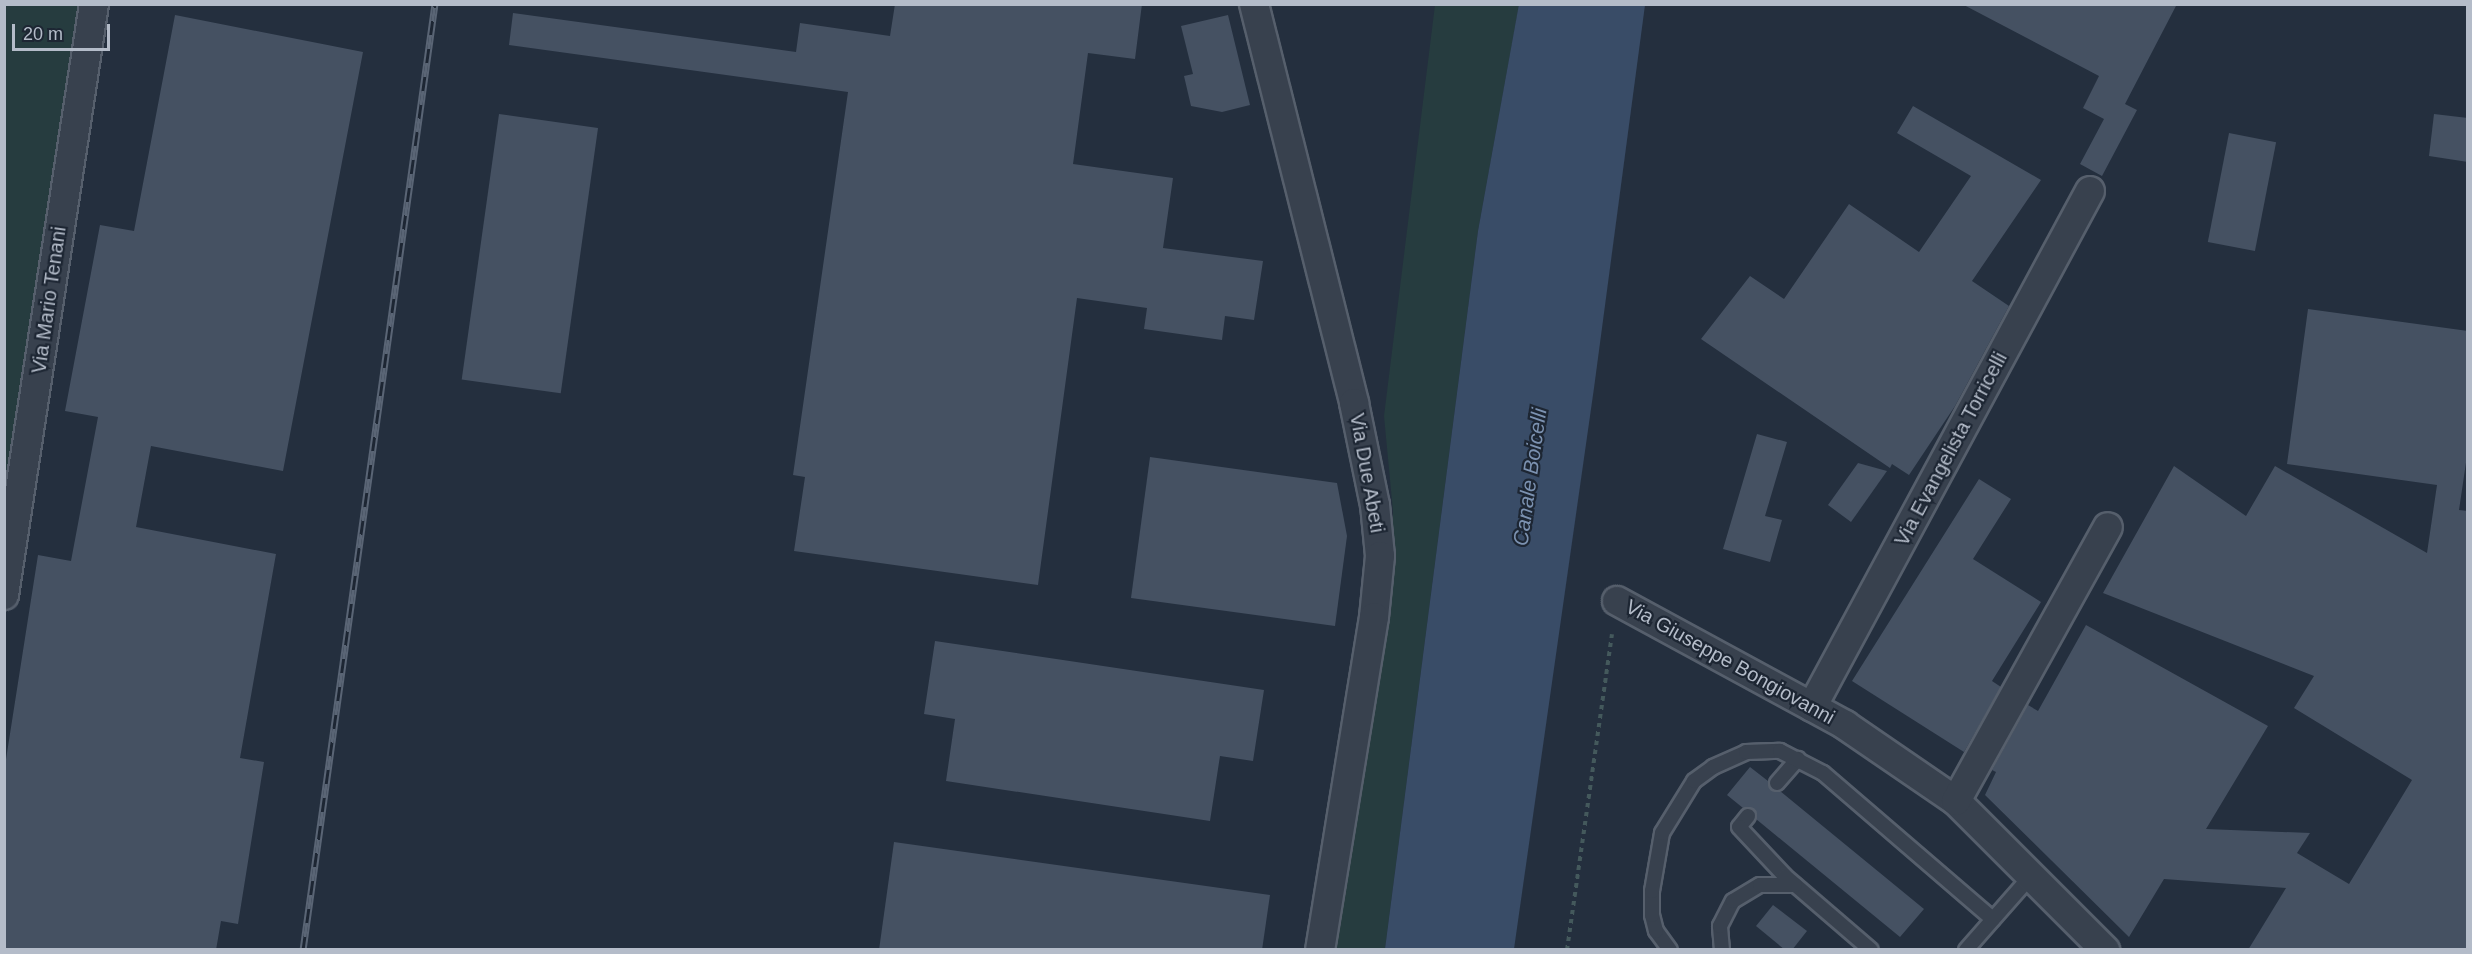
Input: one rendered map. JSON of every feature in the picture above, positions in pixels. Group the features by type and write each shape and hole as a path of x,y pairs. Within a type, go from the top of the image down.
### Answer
{"street":[{"name":"Via Mario Tenani","path":"4,595 94,4"},
{"name":"Via Due Abeti","path":"1254,4 1354,403 1375,505 1380,556 1374,617 1320,950"},
{"name":"Via Evangelista Torricelli","path":"1812,707 2090,191"},
{"path":"1956,801 2108,527"},
{"name":"Via Giuseppe Bongiovanni","path":"1617,600 1812,707 1956,801 2105,950"}],"lane":[{"path":"1670,950 1656,931 1652,891 1662,833 1682,798 1695,781 1730,758 1765,750 1780,751 1798,759 1852,795 1994,919"},
{"path":"1777,783 1798,759"},
{"path":"1748,816 1739,827 1795,885 1871,950"},
{"path":"1966,950 2031,876"},
{"path":"1722,950 1720,926 1733,901 1760,885 1795,885"}],"path":[{"name":"Via Giuseppe Bongiovanni","path":"1567,950 1617,600"}],"green space":[{"path":"5,5 83,5 5,490"},
{"path":"1435,5 1519,5 1478,231 1385,949 1335,950 1392,569 1393,511 1384,416"}],"water":[{"name":"Canale Boicelli","path":"1519,4 1645,5 1594,388 1514,949 1385,949 1478,231"}],"building":[{"path":"895,4 1142,4 1135,59 1088,53 1073,164 1173,178 1163,248 1263,261 1254,320 1225,316 1222,340 1144,329 1147,308 1077,298 1038,585 794,551 805,477 793,475 848,92 509,45 513,13 796,52 800,23 890,36"},
{"path":"1962,4 2177,4 2125,104 2137,110 2102,176 2080,164 2104,119 2083,108 2099,76"},
{"path":"175,15 363,52 283,471 151,446 136,527 276,554 240,758 264,762 238,924 221,921 216,950 4,950 4,772 38,555 71,561 98,417 65,411 100,225 134,231"},
{"path":"1228,15 1250,105 1222,112 1191,106 1184,76 1193,74 1181,26"},
{"path":"1913,106 2041,180 1972,281 2009,306 1955,406 1909,475 1892,464 1890,468 1701,339 1750,276 1784,299 1849,204 1919,252 1971,176 1897,133"},
{"path":"499,114 598,128 561,393 462,379"},
{"path":"2434,114 2468,118 2468,162 2429,156"},
{"path":"2229,133 2276,142 2255,251 2208,242"},
{"path":"2308,309 2468,331 2468,449 2459,510 2468,511 2468,950 2248,950 2286,888 2164,879 2129,937 1985,795 1996,772 1992,770 2028,705 2038,711 2086,625 2268,726 2206,829 2310,833 2297,853 2349,884 2412,780 2294,708 2314,676 2103,593 2174,466 2246,516 2275,466 2427,553 2437,485 2287,464"},
{"path":"1757,434 1787,442 1765,516 1782,520 1770,562 1723,549"},
{"path":"1150,457 1337,483 1347,536 1335,626 1131,598"},
{"path":"1858,463 1887,471 1851,522 1828,505"},
{"path":"1979,479 2011,499 1973,559 2041,602 1992,681 2001,687 1964,752 1852,681"},
{"path":"935,641 1264,690 1253,761 1220,756 1210,821 946,781 955,719 924,714"},
{"path":"1750,767 1768,781 1772,790 1780,791 1924,909 1900,937 1756,819 1754,809 1743,808 1727,795"},
{"path":"894,842 1270,895 1262,950 879,950"},
{"path":"1773,905 1807,931 1792,950 1785,950 1756,926"}],"railway":[{"path":"303,950 435,4"}]}
